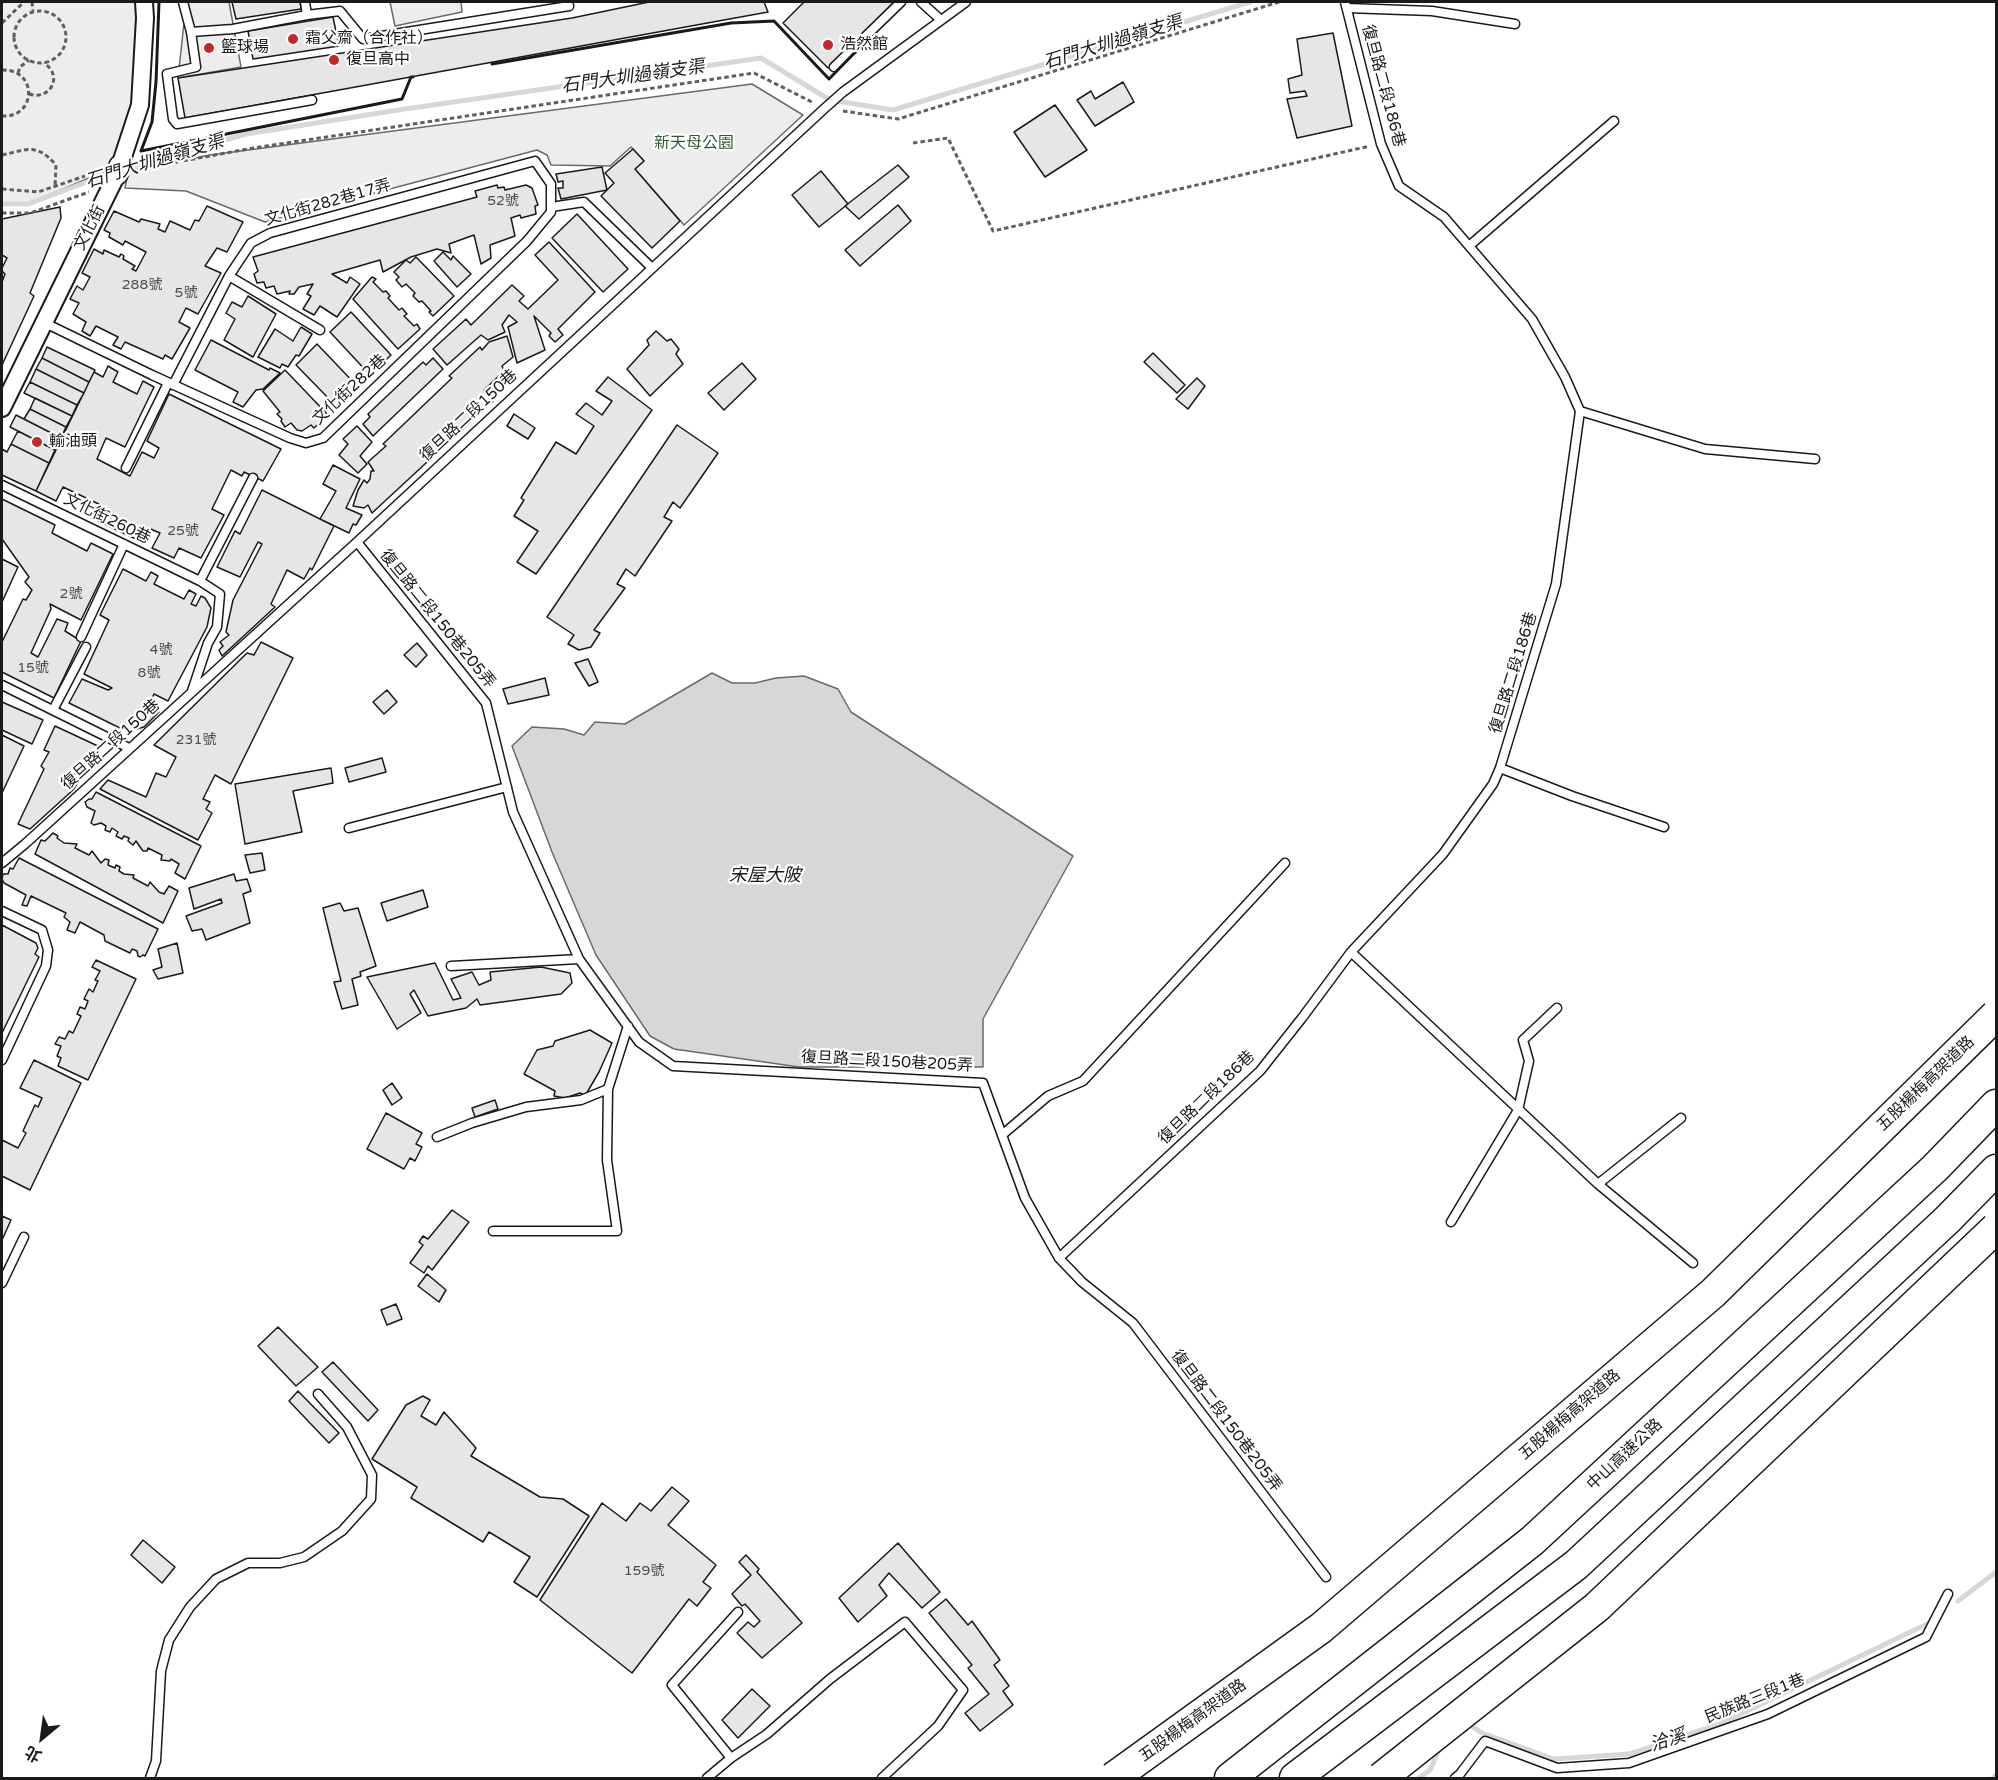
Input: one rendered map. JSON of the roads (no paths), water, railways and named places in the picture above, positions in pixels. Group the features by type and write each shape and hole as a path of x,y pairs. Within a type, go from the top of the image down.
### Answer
{"highway":[{"name":"五股楊梅高架道路","path":"1113,1779 1321,1628 1704,1301 1996,1016"},
{"name":"中山高速公路","path":"1230,1779 1532,1541 1935,1168 1996,1105"},
{"path":"1295,1779 1576,1565 1947,1220 1996,1170"},
{"path":"1381,1779 1597,1607 1996,1228"}],"street":[{"name":"文化街","path":"2,408 119,174 140,105 144,2"}],"lane":[{"path":"183,2 191,32 196,67 167,74 173,119 177,124 312,100"},
{"path":"305,2 307,15"},
{"path":"191,32 233,29 340,11 363,39 569,6 568,2"},
{"path":"834,67 901,2"},
{"path":"921,2 941,20"},
{"name":"復旦路二段150巷","path":"2,863 357,542 825,108 843,92 966,2"},
{"path":"1346,5 1432,11 1515,24"},
{"name":"復旦路二段186巷","path":"1059,1258 1260,1071 1351,952 1443,854 1493,784 1500,768 1556,584 1580,411 1565,377 1532,319 1444,217 1399,186 1381,144 1346,5"},
{"path":"1469,246 1614,121"},
{"name":"文化街282巷17弄","path":"126,468 229,276 251,243 270,233 536,161 550,184 550,207"},
{"path":"550,207 584,202 651,267"},
{"name":"文化街282巷","path":"43,322 171,384 290,438 306,443 323,438 527,241 551,212 550,207"},
{"path":"229,276 320,330"},
{"path":"1580,411 1705,449 1815,459"},
{"path":"200,581 254,478"},
{"name":"文化街260巷","path":"2,484 200,581 220,594 217,627 208,643 192,692"},
{"name":"復旦路二段150巷205弄","path":"357,542 486,703 513,812 579,959 639,1042 673,1066 983,1083 1024,1197 1059,1258 1082,1282 1133,1323 1326,1577"},
{"path":"81,637 124,544"},
{"path":"53,711 86,646"},
{"path":"2,685 129,748"},
{"path":"1500,768 1572,796 1664,827"},
{"path":"349,828 507,787"},
{"path":"1002,1135 1048,1096 1083,1081 1285,863"},
{"path":"2,911 42,930 48,950 46,966 2,1060"},
{"path":"1351,952 1598,1184 1694,1263"},
{"path":"451,966 579,959"},
{"path":"1451,1222 1518,1110 1529,1061 1522,1040 1557,1008"},
{"path":"493,1231 617,1231 606,1160 608,1089 628,1026"},
{"path":"437,1137 472,1123 526,1107 581,1100 608,1089"},
{"path":"1598,1184 1681,1118"},
{"path":"2,1283 24,1237"},
{"path":"150,1779 156,1761 161,1671 169,1640 190,1607 216,1579 248,1563 279,1563 304,1557 342,1531 371,1499 372,1475 347,1427 318,1394"},
{"name":"民族路三段1巷","path":"1455,1779 1485,1741 1557,1768 1629,1763 1768,1714 1926,1637 1948,1594"},
{"path":"731,1758 672,1685 738,1612"},
{"path":"706,1779 731,1758 767,1734 830,1679 904,1622 963,1690 938,1726 882,1779"}],"water":[{"name":"宋屋大陂","path":"712,673 732,683 755,683 776,678 804,676 838,689 851,712 1073,856 983,1019 983,1067 799,1067 674,1049 650,1036 596,955 552,852 512,746 532,727 564,729 584,735 595,722 625,724"}],"waterway":[{"name":"石門大圳過嶺支渠","path":"126,168 246,134 761,58 830,100 893,110 1250,2"},
{"name":"石門大圳過嶺支渠","path":"2,204 28,204 111,173"},
{"name":"洽溪","path":"1958,1601 1996,1572"},
{"name":"洽溪","path":"1465,1724 1467,1723 1482,1733 1554,1759 1629,1754 1722,1723 1929,1623"},
{"name":"洽溪","path":"1419,1778 1430,1770 1441,1745"},
{"name":"洽溪","path":"1993,1778 1996,1775"}],"place":[{"name":"霜父齋（合作社）","path":"293,39"},
{"name":"浩然館","path":"828,45"},
{"name":"籃球場","path":"209,48"},
{"name":"復旦高中","path":"334,60"},
{"name":"輸油頭","path":"37,442"}],"park label":[{"name":"新天母公園","path":"694,144"}]}
